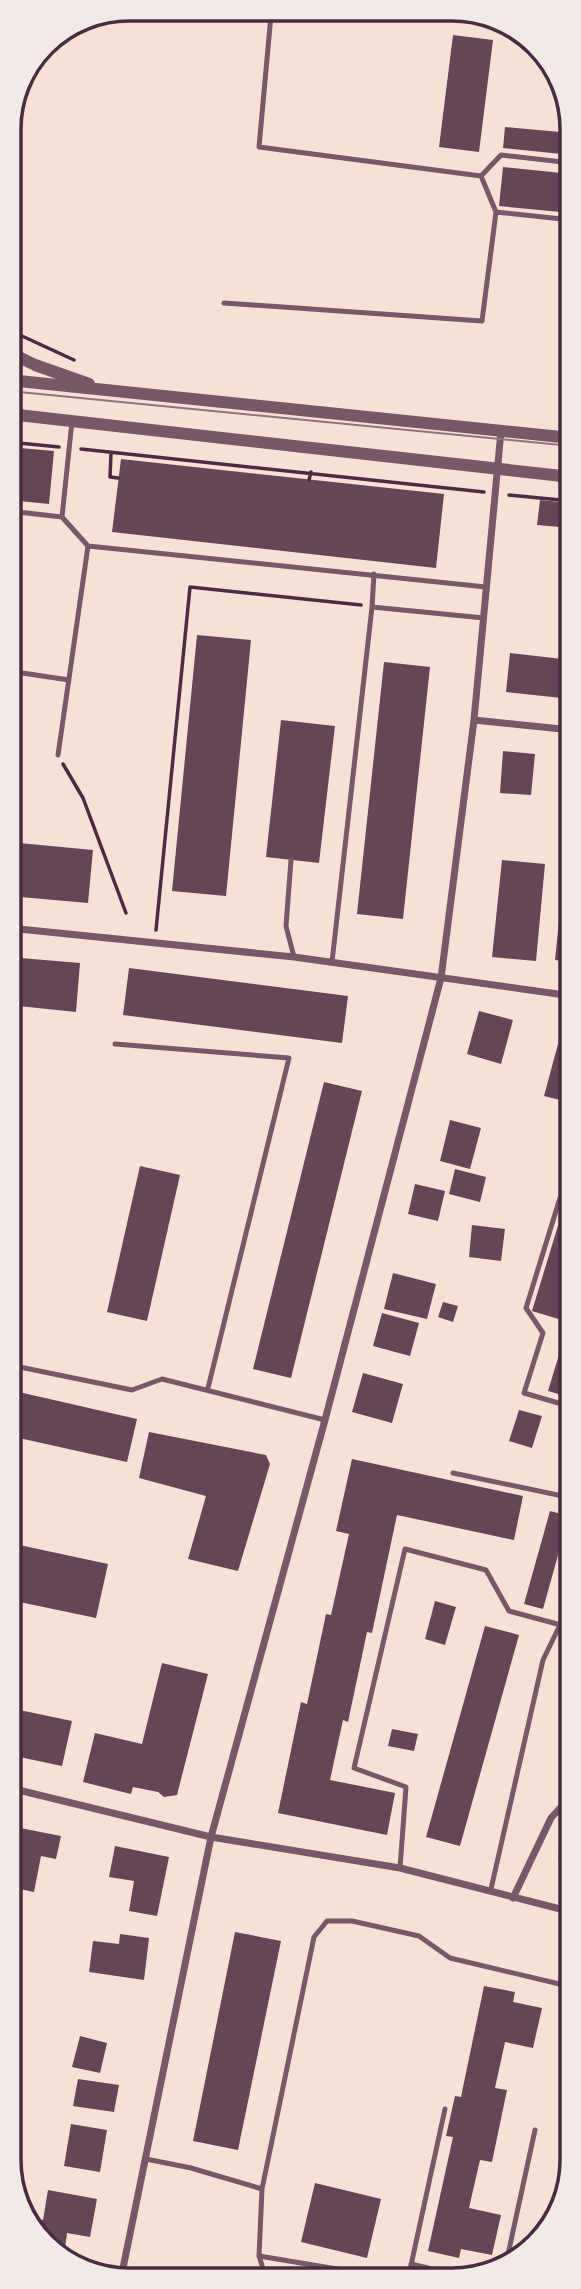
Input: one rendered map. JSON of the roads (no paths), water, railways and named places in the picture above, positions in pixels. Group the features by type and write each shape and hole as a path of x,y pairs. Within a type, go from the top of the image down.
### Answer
{"street":[{"path":"21,358 109,391"},
{"path":"21,381 560,437"},
{"path":"21,415 560,476"},
{"path":"123,2267 211,1838 325,1420 441,978 474,720 501,430"},
{"path":"474,720 560,729"},
{"path":"21,929 294,957 560,994"},
{"path":"21,1791 211,1838 400,1868 491,1889 513,1898 560,1909"},
{"path":"513,1898 551,1818 560,1808"}],"lane":[{"path":"270,21 259,147 481,176"},
{"path":"481,176 501,155 560,162"},
{"path":"224,303 482,321 496,212 481,176"},
{"path":"496,212 560,219"},
{"path":"62,517 72,421"},
{"path":"21,512 62,517 88,546 486,587"},
{"path":"58,755 88,546"},
{"path":"332,962 374,574"},
{"path":"372,607 484,618"},
{"path":"21,673 69,680"},
{"path":"291,860 286,926 294,957"},
{"path":"115,1044 289,1058 208,1388"},
{"path":"560,1201 526,1308 542,1333 524,1393 560,1404"},
{"path":"21,1367 132,1390 162,1379 208,1388 325,1420"},
{"path":"453,1473 560,1495"},
{"path":"400,1868 407,1787 354,1768 405,1549 486,1570 509,1611 560,1625"},
{"path":"491,1889 543,1660 560,1627"},
{"path":"263,2268 259,2256 262,2189 314,1937 327,1921 352,1921 419,1936 450,1958 560,1984"},
{"path":"410,2268 445,2109"},
{"path":"508,2252 535,2130"},
{"path":"146,2159 191,2168 262,2189"},
{"path":"259,2256 331,2268"},
{"path":"411,2264 428,2268"}],"tram line":[{"path":"21,392 560,445"}]}
